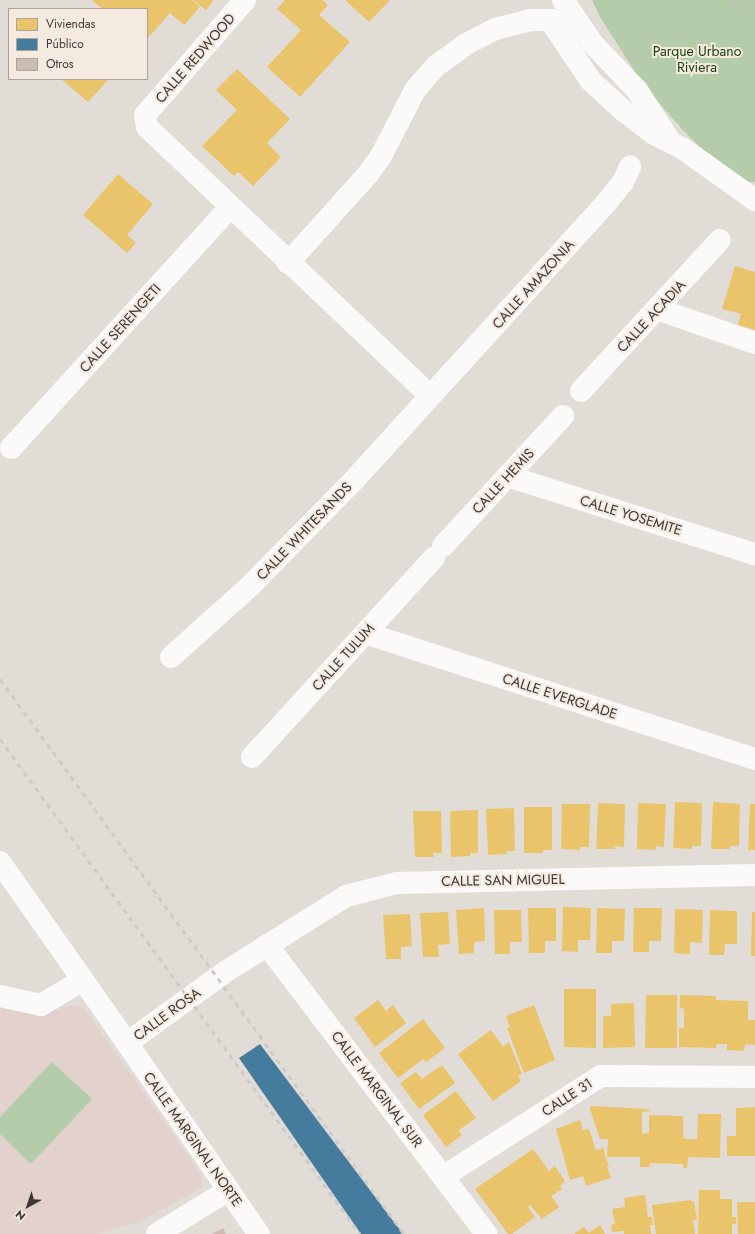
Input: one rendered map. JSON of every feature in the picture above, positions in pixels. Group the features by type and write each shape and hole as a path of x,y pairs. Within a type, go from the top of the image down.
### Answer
{"street":[{"name":"CALLE REDWOOD","path":"230,207 147,127 145,115 245,0"},
{"path":"563,0 593,44 637,90 671,143"},
{"path":"288,263 368,174 381,156 415,90 436,66 466,44 495,29 530,20 550,20 578,24"},
{"path":"550,20 591,81 648,130 682,148 755,200"},
{"name":"CALLE AMAZONIA","path":"430,396 606,203 623,182 630,167"},
{"path":"230,207 430,396"},
{"name":"CALLE SERENGETI","path":"11,448 230,207"},
{"name":"CALLE ACADIA","path":"581,391 720,240"},
{"path":"657,309 755,343"},
{"name":"CALLE WHITESANDS","path":"171,657 281,556 350,485 430,396"},
{"name":"CALLE HEMIS","path":"439,552 563,416"},
{"name":"CALLE YOSEMITE","path":"507,476 755,554"},
{"name":"CALLE TULUM","path":"252,757 439,552"},
{"name":"CALLE EVERGLADE","path":"365,633 755,759"},
{"name":"CALLE ROSA","path":"0,862 127,1043 176,1006 267,945"},
{"name":"CALLE SAN MIGUEL","path":"267,945 346,896 397,883 755,875"},
{"name":"CALLE MARGINAL SUR","path":"267,945 444,1176 486,1234"},
{"path":"0,996 40,1005 83,980"},
{"name":"CALLE MARGINAL NORTE","path":"127,1043 259,1234"},
{"name":"CALLE 31","path":"444,1176 601,1076 755,1077"},
{"path":"157,1234 229,1190"}],"path":[{"path":"731,0 742,10"}],"shaded area":[{"path":"72,1005 84,1008 194,1164 201,1176 203,1187 139,1222 96,1234 0,1234 0,1007 38,1014"}],"green space":[{"name":"Parque Urbano Riviera","path":"592,0 755,0 755,182 745,182 739,178 699,146 682,129 644,86 600,17"},
{"path":"52,1062 92,1099 31,1164 0,1134 0,1117"}],"building: Viviendas":[{"path":"92,0 192,0 200,7 184,25 170,13 148,38 148,8 101,8"},
{"path":"193,0 214,0 206,10"},
{"path":"285,0 322,0 328,5 319,15 350,42 300,97 267,67 301,30 277,9"},
{"path":"345,0 390,0 369,22"},
{"path":"237,69 290,119 267,143 281,157 253,186 238,172 234,176 202,146 237,110 216,90"},
{"path":"62,80 108,80 88,102"},
{"path":"118,174 153,204 127,235 136,243 127,253 83,215"},
{"path":"735,266 755,272 755,330 738,325 741,314 722,309"},
{"path":"675,802 702,803 701,846 692,846 692,849 673,848"},
{"path":"713,802 740,804 739,846 730,846 730,849 711,849"},
{"path":"598,803 625,804 624,847 615,846 615,849 596,849"},
{"path":"638,803 666,804 664,847 656,846 656,850 637,849"},
{"path":"562,804 590,804 589,847 580,847 580,850 561,849"},
{"path":"750,804 755,804 755,850 748,850"},
{"path":"524,807 552,807 552,850 543,850 543,853 524,853"},
{"path":"514,808 515,851 507,851 507,854 488,855 486,809"},
{"path":"478,810 478,853 470,853 470,856 451,857 450,811"},
{"path":"413,811 441,811 442,853 433,853 434,857 415,857"},
{"path":"563,907 591,908 590,940 578,940 578,952 562,951"},
{"path":"484,908 485,941 474,942 474,953 459,954 456,910"},
{"path":"528,908 556,908 556,941 545,941 545,953 529,953"},
{"path":"597,908 625,909 624,941 612,941 612,953 596,953"},
{"path":"634,908 662,908 661,941 649,941 649,952 633,952"},
{"path":"675,909 703,910 702,943 690,942 690,954 674,953"},
{"path":"494,910 521,910 522,942 510,942 510,954 495,954"},
{"path":"710,910 737,911 737,944 725,944 724,955 709,955"},
{"path":"448,912 450,944 438,945 439,957 423,957 420,913"},
{"path":"752,912 755,912 755,956 751,956"},
{"path":"410,914 412,946 401,947 401,959 386,959 383,915"},
{"path":"564,989 596,989 596,1048 564,1047"},
{"path":"646,995 677,995 677,1048 645,1048"},
{"path":"680,995 716,996 716,1000 748,1001 748,1020 755,1020 755,1045 745,1044 744,1051 727,1050 727,1044 717,1044 716,1048 679,1047 679,1028 684,1028 684,1009 680,1008"},
{"path":"378,1000 386,1011 393,1005 406,1023 375,1047 354,1018"},
{"path":"634,1003 635,1047 603,1048 603,1016 611,1016 611,1004"},
{"path":"534,1005 555,1060 524,1073 507,1028 510,1027 506,1016"},
{"path":"423,1019 445,1048 426,1062 423,1059 398,1078 379,1053"},
{"path":"491,1030 503,1047 509,1042 522,1074 518,1076 521,1081 493,1101 458,1054"},
{"path":"442,1065 455,1083 419,1109 400,1083 416,1072 422,1079"},
{"path":"456,1091 476,1118 459,1130 462,1135 446,1147 423,1115"},
{"path":"590,1106 649,1109 649,1111 642,1112 642,1134 649,1133 649,1115 683,1116 683,1138 687,1139 697,1139 698,1114 721,1114 720,1158 688,1157 687,1168 683,1168 683,1164 650,1163 649,1167 640,1167 640,1157 607,1157 608,1139 600,1139"},
{"path":"755,1107 755,1156 727,1156 727,1136 736,1136 736,1108"},
{"path":"580,1120 583,1130 589,1129 596,1150 603,1148 611,1178 586,1186 583,1176 570,1180 556,1129"},
{"path":"533,1149 549,1171 555,1166 565,1181 560,1186 562,1189 551,1196 559,1207 542,1219 530,1205 528,1207 535,1217 512,1234 508,1234 475,1189"},
{"path":"699,1190 720,1190 720,1199 732,1199 732,1217 736,1217 736,1224 732,1224 732,1234 698,1234"},
{"path":"645,1195 648,1217 652,1217 653,1225 650,1225 651,1234 624,1234 624,1231 612,1232 611,1225 615,1224 612,1209 625,1207 624,1198"},
{"path":"691,1200 694,1201 697,1220 693,1220 695,1234 656,1234 652,1205"},
{"path":"737,1202 755,1202 755,1234 738,1234"},
{"path":"600,1225 605,1234 574,1234 584,1227 589,1233"}],"building: Público":[{"path":"260,1044 403,1234 361,1234 239,1058"}],"building: Otros":[{"path":"223,1228 226,1234 212,1234"}],"railway":[{"path":"0,679 404,1234"},
{"path":"0,739 360,1234"}]}
